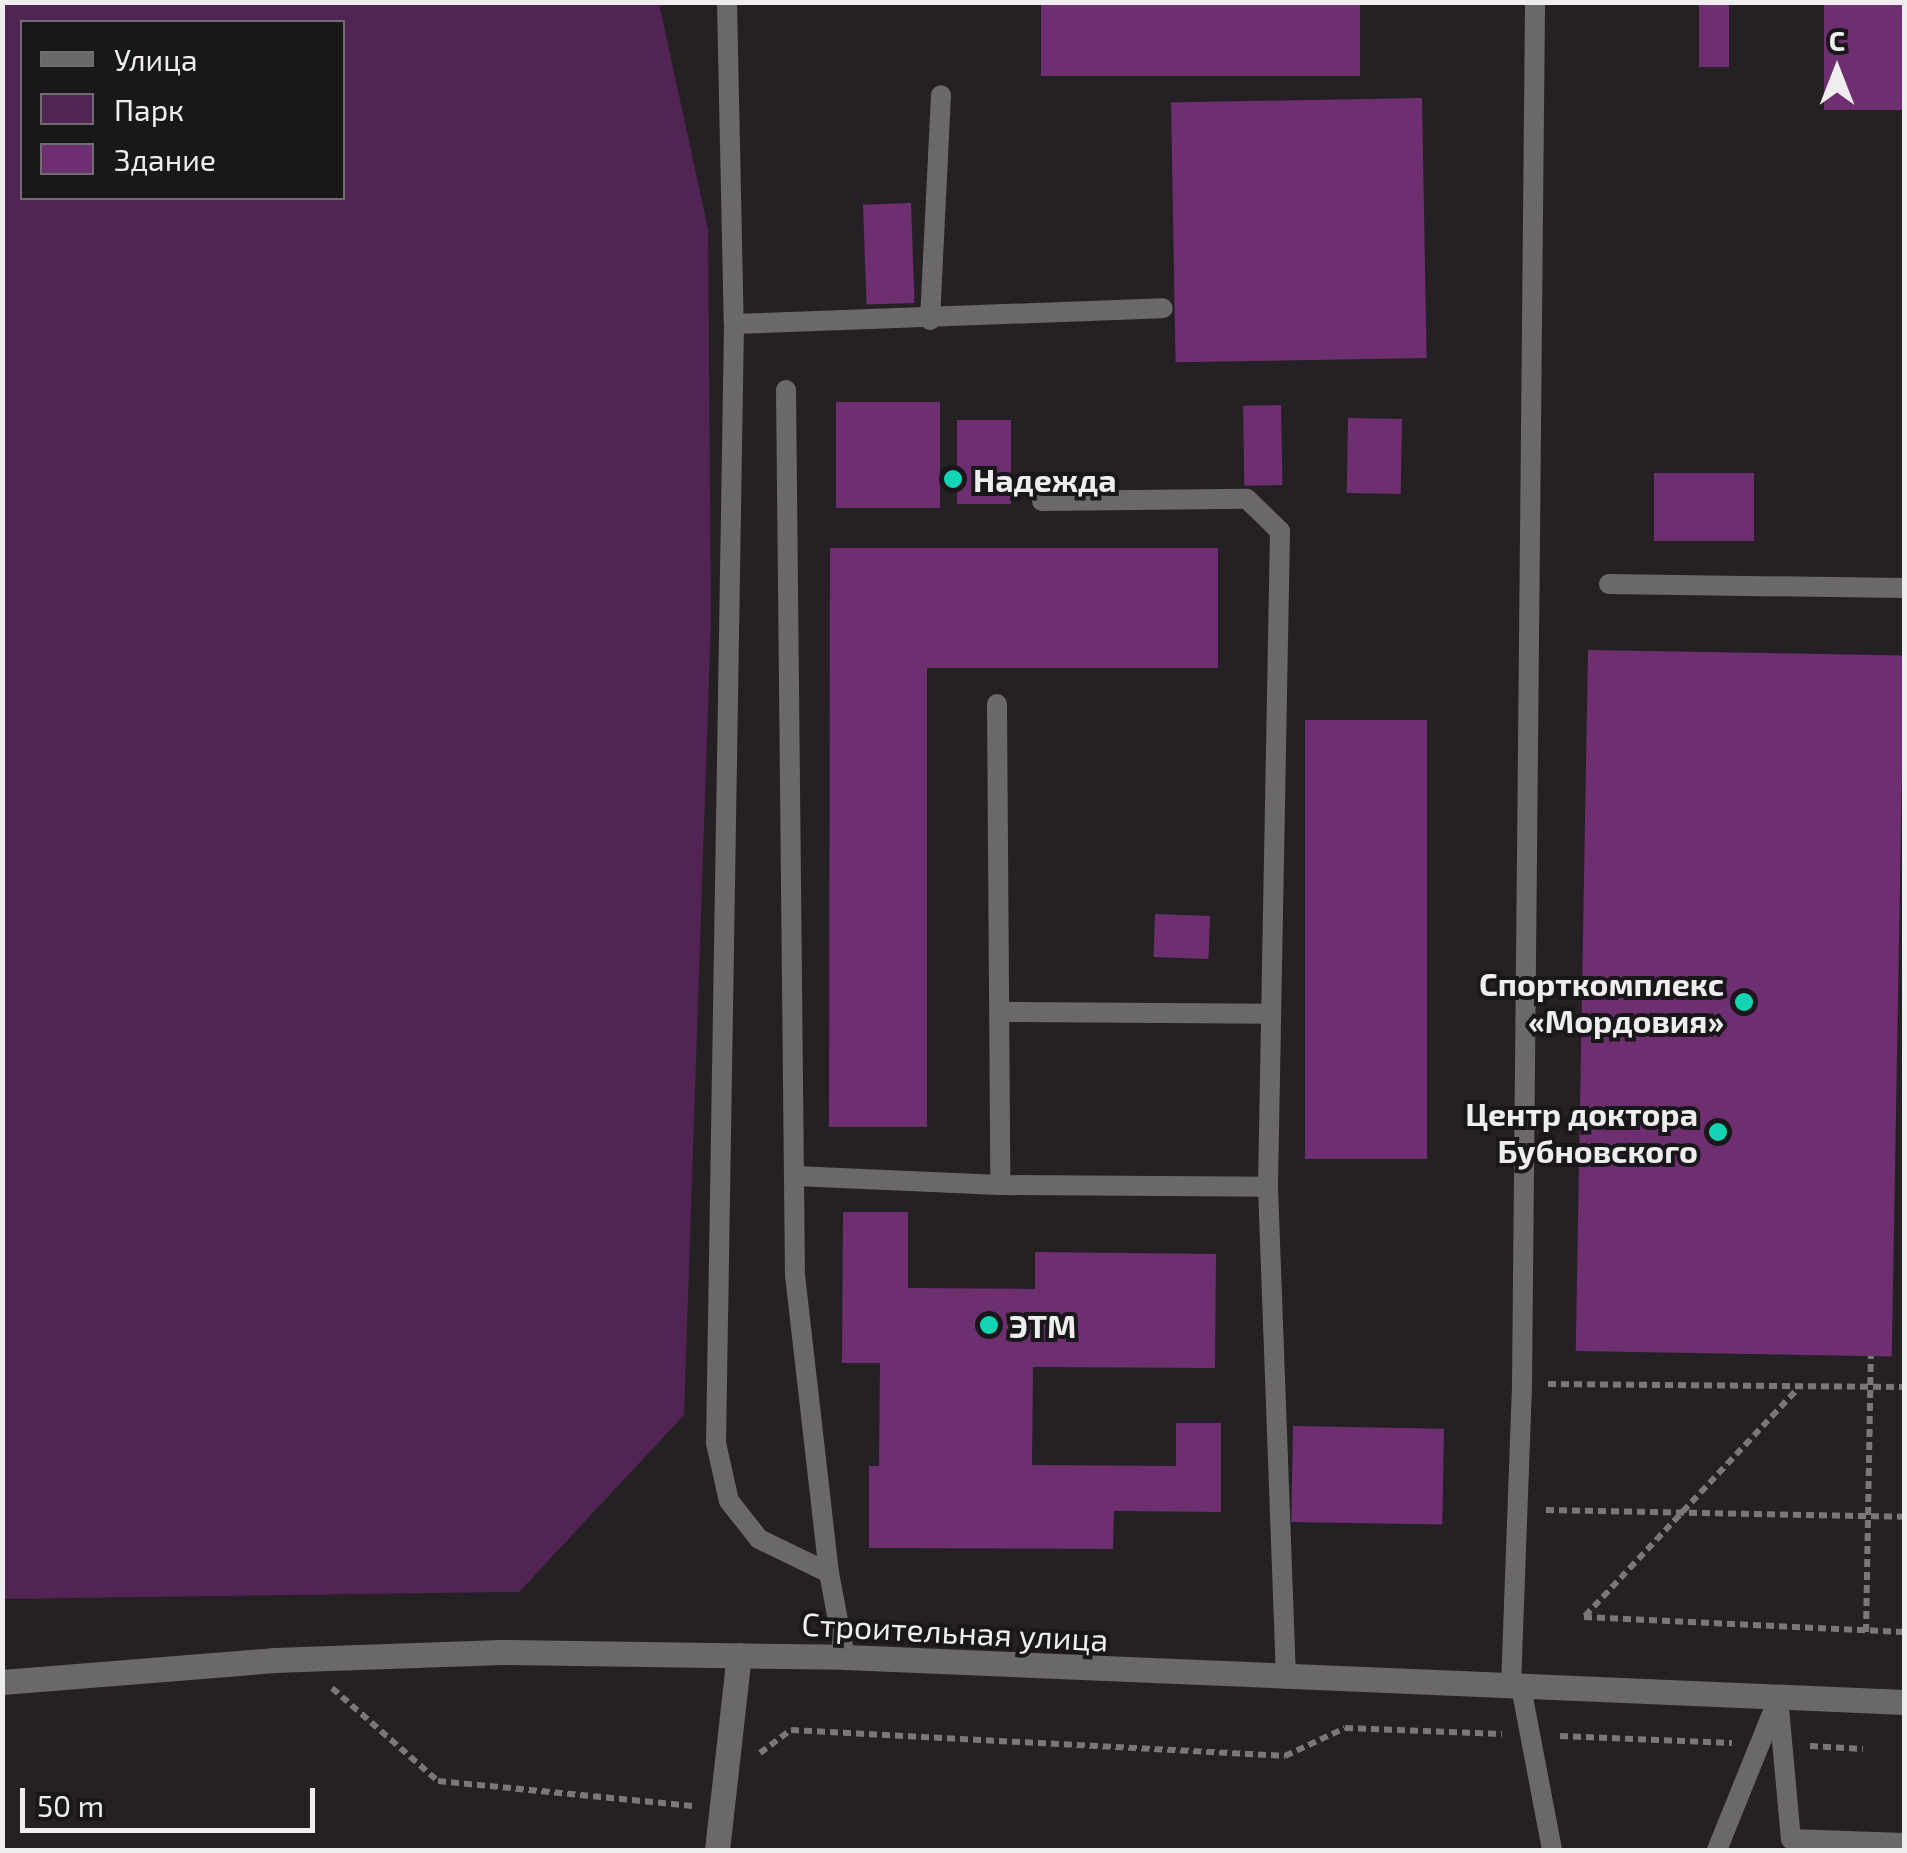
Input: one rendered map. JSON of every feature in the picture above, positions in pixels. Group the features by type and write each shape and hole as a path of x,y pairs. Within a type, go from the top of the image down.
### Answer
{"street":[{"name":"Строительная улица","path":"2,1682 274,1660 501,1652 845,1657 1286,1679 1904,1702"},
{"path":"717,1850 739,1655"}],"lane":[{"path":"728,2 734,324 716,1443 729,1501 759,1539 829,1574"},
{"path":"1534,2 1516,1687 1530,1735 1552,1850"},
{"path":"930,320 941,95"},
{"path":"734,324 930,320 1163,308"},
{"path":"786,390 795,1276 829,1574 845,1657"},
{"path":"1042,501 1247,499 1280,531 1268,1188 1286,1679"},
{"path":"1610,584 1904,588"},
{"path":"997,704 1002,1012 1000,1185"},
{"path":"1002,1012 1270,1014"},
{"path":"795,1176 1000,1185 1268,1188"},
{"path":"1717,1850 1778,1698"},
{"path":"1778,1698 1792,1844 1904,1843"}],"path":[{"path":"1866,1632 1871,1356"},
{"path":"1522,1384 1904,1387"},
{"path":"1799,1387 1584,1618 1904,1632"},
{"path":"1520,1509 1904,1517"},
{"path":"321,1679 438,1781 723,1808"},
{"path":"757,1770 760,1751 790,1730 1285,1756 1345,1728 1760,1744"},
{"path":"1782,1746 1863,1749"}],"green space":[{"path":"2,3 659,3 708,229 711,620 684,1415 519,1592 3,1599"}],"building":[{"path":"1041,2 1360,2 1360,76 1041,76"},
{"path":"1699,2 1729,2 1729,67 1699,67"},
{"path":"1824,2 1904,2 1904,110 1824,110"},
{"path":"1422,98 1427,358 1176,362 1171,102"},
{"path":"911,203 914,303 867,305 863,205"},
{"path":"836,402 940,402 940,508 836,508"},
{"path":"1281,405 1282,485 1244,486 1243,406"},
{"path":"1348,418 1402,419 1401,494 1347,493"},
{"path":"957,420 1011,420 1011,504 957,504"},
{"path":"1654,473 1754,473 1754,541 1654,541"},
{"path":"830,548 1218,548 1218,668 927,668 927,1127 829,1127"},
{"name":"Спорткомплекс «Мордовия»","path":"1588,650 1904,656 1892,1356 1576,1351"},
{"path":"1305,720 1427,720 1427,1159 1305,1159"},
{"path":"1155,914 1210,916 1208,959 1153,957"},
{"path":"843,1212 908,1212 908,1288 1035,1289 1035,1252 1216,1254 1215,1368 1033,1367 1032,1465 1176,1466 1176,1423 1221,1423 1221,1512 1114,1511 1113,1549 869,1548 869,1466 879,1466 880,1363 842,1363"},
{"path":"1293,1426 1444,1429 1442,1525 1291,1522"}],"place":[{"name":"Надежда","path":"953,479"},
{"name":"Спорткомплекс «Мордовия»","path":"1744,1002"},
{"name":"Центр доктора Бубновского","path":"1718,1132"},
{"name":"ЭТМ","path":"989,1325"}]}
